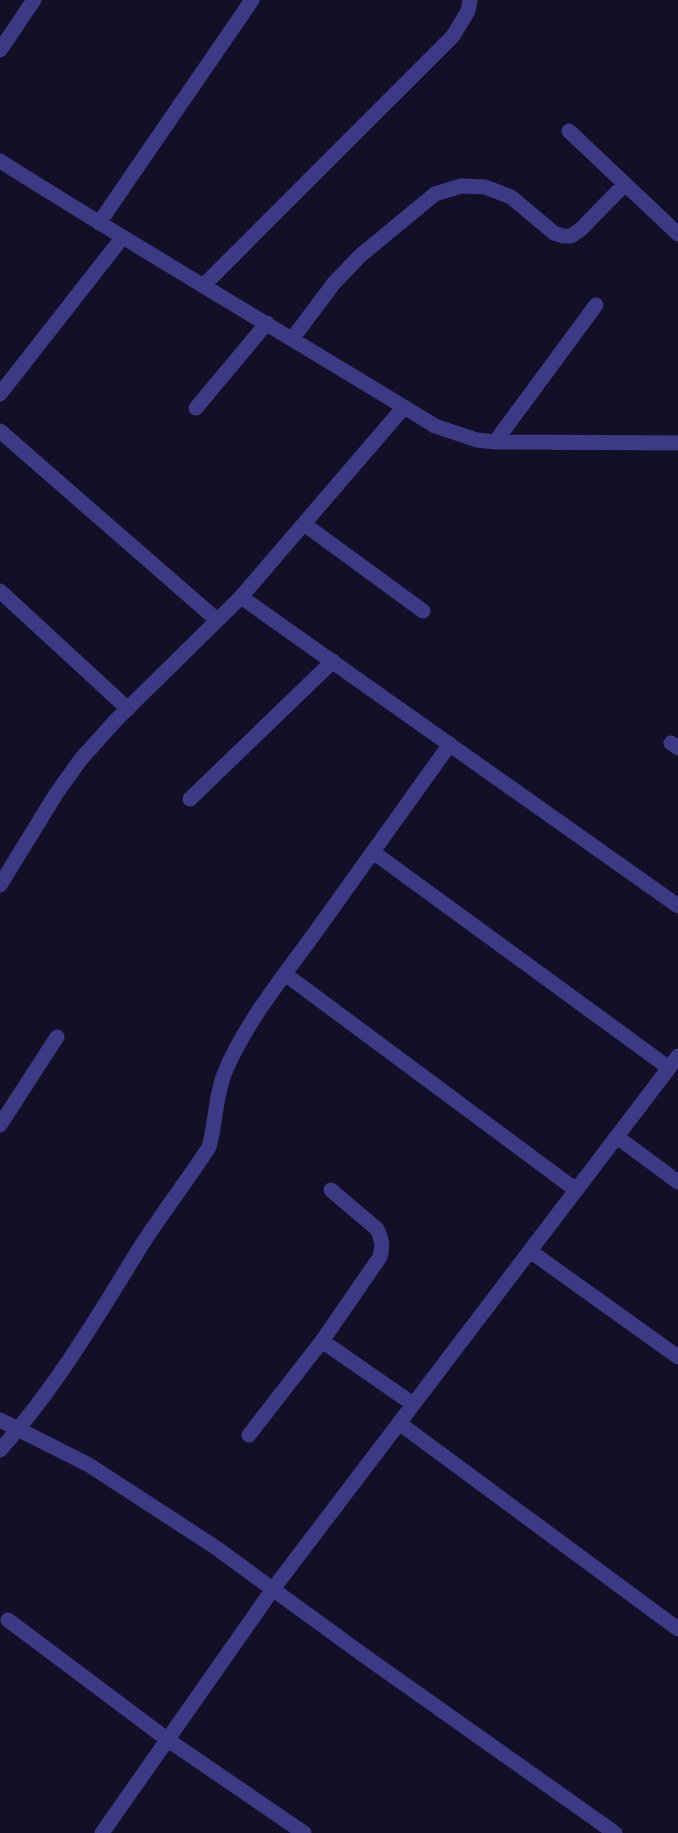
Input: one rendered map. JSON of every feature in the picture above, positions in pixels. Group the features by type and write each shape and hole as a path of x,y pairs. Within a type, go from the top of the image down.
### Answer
{"street":[{"path":"0,50 34,0"},
{"path":"99,223 252,0"},
{"path":"204,285 453,36 468,11 470,0"},
{"path":"569,131 678,234"},
{"path":"0,161 122,238 204,285 435,426 477,440 495,442 677,444"},
{"path":"292,339 334,283 361,255 435,194 461,186 485,187 511,197 554,233 572,236 625,184"},
{"path":"0,394 122,238"},
{"path":"495,442 596,305"},
{"path":"196,408 267,323"},
{"path":"0,885 56,794 81,759 241,597 404,407"},
{"path":"0,430 218,620"},
{"path":"304,524 423,611"},
{"path":"0,591 128,709"},
{"path":"241,597 678,906"},
{"path":"190,799 333,661"},
{"path":"0,1450 19,1429 66,1364 209,1147 218,1096 224,1074 235,1050 285,974 450,744"},
{"path":"102,1833 273,1589 673,1062 373,852"},
{"path":"285,974 576,1190"},
{"path":"0,1125 57,1037"},
{"path":"616,1137 678,1182"},
{"path":"249,1435 322,1341 380,1257 381,1236 377,1229 331,1190"},
{"path":"530,1251 678,1357"},
{"path":"322,1341 414,1404"},
{"path":"0,1420 89,1465 215,1547 615,1833"},
{"path":"399,1423 678,1629"},
{"path":"8,1620 168,1740 304,1833"}]}
